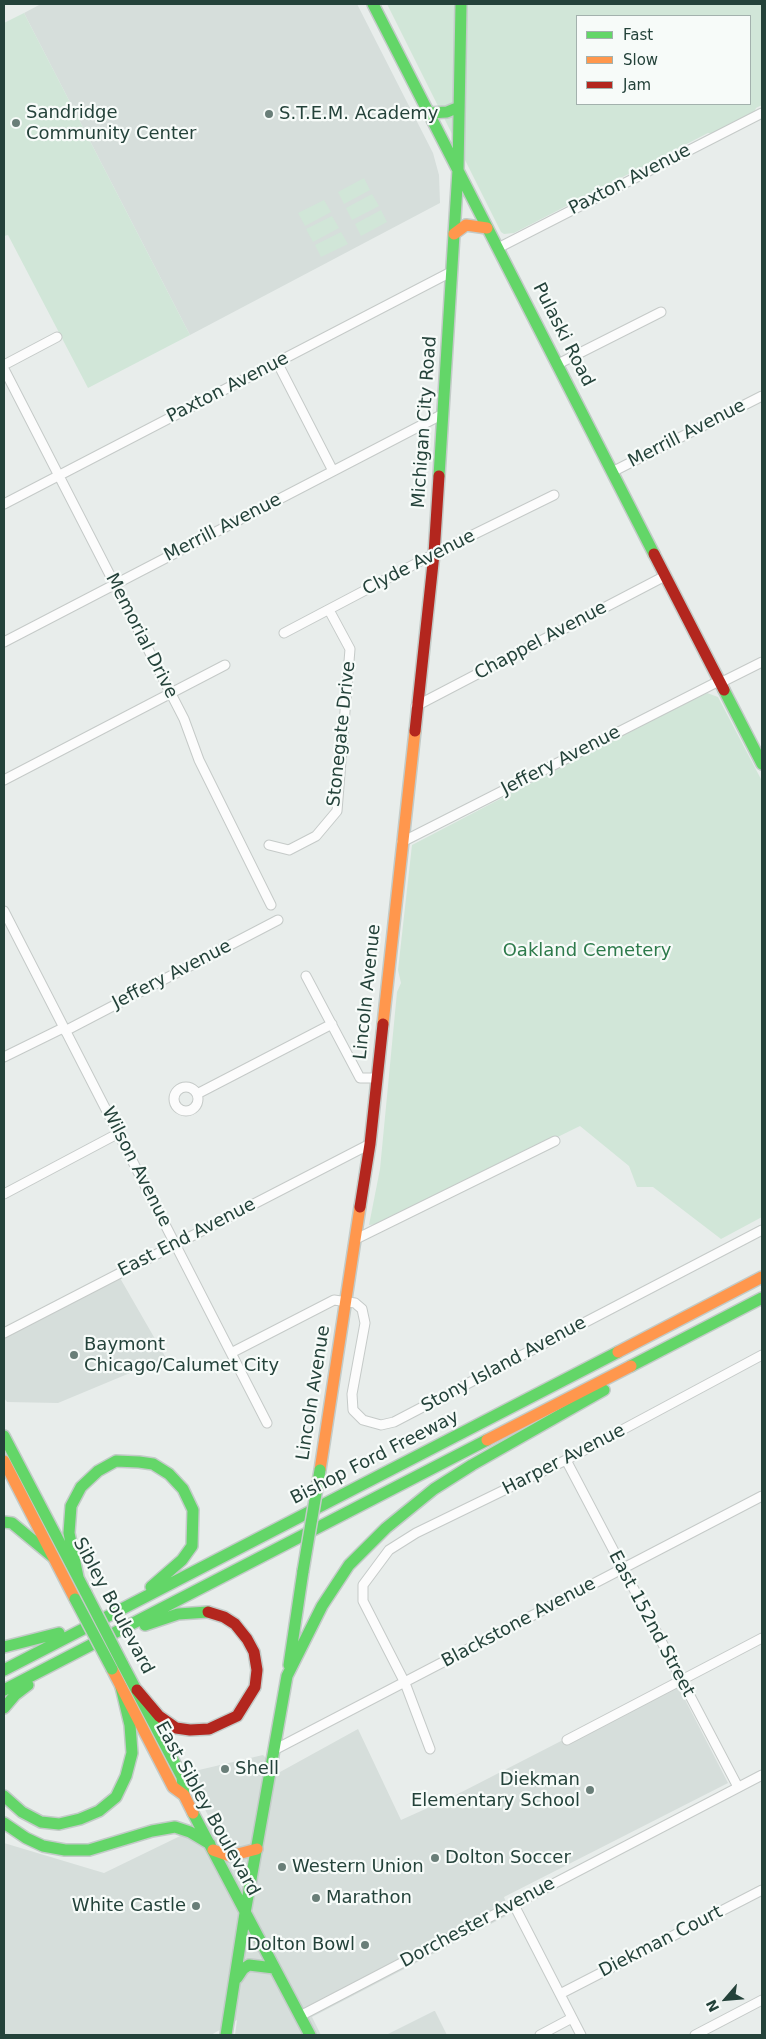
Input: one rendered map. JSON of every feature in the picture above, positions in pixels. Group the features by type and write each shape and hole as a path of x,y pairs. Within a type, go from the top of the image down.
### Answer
{"main road":[{"name":"Pulaski Road","path":"373,4 762,764"},
{"name":"Michigan City Road","path":"402,842 434,554 458,170 461,4"},
{"path":"429,113 439,114 459,107"},
{"path":"454,234 466,225 487,228"},
{"name":"Lincoln Avenue","path":"226,2035 245,1913 288,1676 356,1239 370,1144 402,842"},
{"name":"Bishop Ford Freeway","path":"4,1670 762,1277"},
{"name":"Bishop Ford Freeway","path":"4,1690 762,1298"},
{"path":"288,1676 327,1598 349,1565 386,1528 434,1489 472,1464 602,1392 691,1335"},
{"name":"Sibley Boulevard","path":"4,1436 78,1577 81,1596"},
{"name":"Sibley Boulevard","path":"4,1461 53,1557 81,1596 137,1690 182,1777 184,1794"},
{"path":"78,1577 69,1533 71,1506 80,1487 98,1471 116,1461 153,1464 169,1474 183,1489 193,1510 192,1546 182,1560 138,1600"},
{"path":"4,1522 12,1523 53,1557"},
{"name":"East Sibley Boulevard","path":"81,1596 112,1669 173,1787 184,1794 310,2035"},
{"path":"120,1631 151,1624 178,1614 210,1612 236,1624 254,1652 257,1670 255,1687 237,1716 222,1725 209,1729 190,1730 176,1728 159,1716 137,1690"},
{"path":"4,1647 83,1628"},
{"path":"4,1708 15,1695 52,1665"},
{"path":"4,1796 22,1812 41,1822 59,1824 80,1819 99,1811 116,1797 126,1776 132,1753 130,1725 121,1687"},
{"path":"4,1823 26,1838 43,1846 66,1850 89,1850 152,1831 175,1827 190,1832 211,1847 230,1856 257,1849"},
{"path":"235,1982 243,1969 249,1965 274,1968"}],"street":[{"name":"Paxton Avenue","path":"498,248 762,113"},
{"name":"Paxton Avenue","path":"4,504 451,272"},
{"path":"558,364 661,312"},
{"path":"4,364 57,337"},
{"path":"277,362 333,471"},
{"name":"Memorial Drive","path":"4,369 184,719 199,760 271,905"},
{"name":"Merrill Avenue","path":"612,472 762,396"},
{"name":"Merrill Avenue","path":"4,642 443,414"},
{"name":"Clyde Avenue","path":"284,633 434,554 554,495"},
{"name":"Chappel Avenue","path":"416,706 665,576"},
{"name":"Stonegate Drive","path":"270,845 289,850 316,836 337,811 350,649 329,610"},
{"path":"720,682 762,662"},
{"path":"4,780 226,665"},
{"name":"Jeffery Avenue","path":"402,842 720,682"},
{"name":"Wilson Avenue","path":"4,911 267,1423"},
{"name":"Jeffery Avenue","path":"4,1058 278,920"},
{"path":"306,976 360,1078 376,1078"},
{"path":"197,1094 332,1024"},
{"path":"4,1194 119,1133"},
{"path":"356,1239 555,1141"},
{"name":"East End Avenue","path":"4,1333 370,1144"},
{"name":"Stony Island Avenue","path":"346,1300 355,1303 362,1309 365,1323 352,1394 353,1410 363,1420 381,1425 394,1422 762,1230"},
{"path":"231,1353 334,1300 346,1300"},
{"name":"Harper Avenue","path":"430,1749 405,1683 363,1601 363,1585 389,1550 416,1533 566,1460 762,1355"},
{"name":"East 152nd Street","path":"566,1460 738,1788"},
{"name":"Blackstone Avenue","path":"276,1749 762,1496"},
{"path":"567,1740 762,1638"},
{"name":"Dorchester Avenue","path":"300,2016 762,1774"},
{"name":"Diekman Court","path":"560,1994 762,1890"},
{"path":"514,1905 581,2035"},
{"path":"695,2035 762,2000"},
{"path":"540,2035 572,2018"}],"shaded area":[{"path":"41,4 357,4 433,153 439,175 440,203 190,335 24,13"},
{"path":"120,1278 166,1358 58,1403 7,1402 4,1398 4,1338"},
{"path":"676,1682 728,1783 504,1897 510,1914 312,2017 321,2035 235,2035 237,2020 211,2035 4,2035 4,1843 104,1873 211,1821 186,1773 263,1755 280,1772 358,1729 401,1820 452,1797"},
{"path":"434,2011 447,2035 386,2035"}],"green space":[{"path":"387,4 762,4 762,105 756,108 754,113 712,134 708,133 514,233 504,234 501,232"},
{"path":"24,13 190,335 88,388 8,235 4,236 4,23"},
{"path":"364,178 370,190 344,204 338,192"},
{"path":"372,194 379,206 352,220 346,208"},
{"path":"324,200 331,212 305,226 298,213"},
{"path":"381,210 387,222 361,236 355,224"},
{"path":"332,216 339,228 313,242 306,229"},
{"path":"341,232 348,244 321,257 315,245"},
{"name":"Oakland Cemetery","path":"707,693 718,697 762,781 762,1217 721,1239 653,1187 637,1187 629,1166 580,1126 380,1224 369,1225 380,1169 397,992 401,983 398,970 412,845 676,707"}],"traffic: fast":[{"path":"373,4 654,554"},
{"path":"439,476 458,170 461,4"},
{"path":"429,113 447,112 459,107"},
{"path":"724,690 762,764"},
{"path":"631,1366 762,1298"},
{"path":"4,1670 618,1352"},
{"path":"287,1676 322,1606 349,1565 386,1528 434,1489 472,1465 604,1390"},
{"path":"4,1436 86,1593"},
{"path":"4,1690 487,1440"},
{"path":"78,1577 69,1533 71,1506 81,1487 98,1471 116,1461 139,1462 153,1464 169,1474 183,1489 193,1510 192,1546 182,1560 151,1587"},
{"path":"303,1571 320,1470"},
{"path":"4,1522 12,1523 53,1557"},
{"path":"289,1665 303,1571"},
{"path":"86,1593 122,1663"},
{"path":"75,1599 112,1669"},
{"path":"145,1625 178,1614 208,1612"},
{"path":"4,1647 59,1633"},
{"path":"122,1663 182,1777 184,1795"},
{"path":"245,1913 287,1676"},
{"path":"4,1708 15,1695 28,1685"},
{"path":"4,1796 22,1812 41,1822 59,1824 80,1819 99,1811 116,1797 126,1776 132,1753 130,1725 121,1687"},
{"path":"193,1813 310,2035"},
{"path":"4,1823 26,1838 43,1846 65,1850 89,1850 152,1831 175,1827 190,1832 210,1844"},
{"path":"226,2035 245,1913"},
{"path":"237,1978 243,1969 249,1965 274,1968"}],"traffic: slow":[{"path":"454,234 466,225 487,228"},
{"path":"383,1024 415,731"},
{"path":"320,1470 360,1207"},
{"path":"618,1352 762,1277"},
{"path":"487,1440 631,1366"},
{"path":"4,1461 75,1599"},
{"path":"112,1669 173,1787 184,1795 193,1813"},
{"path":"213,1850 230,1856 257,1849"}],"traffic: jam":[{"path":"415,731 434,554 439,476"},
{"path":"654,554 724,690"},
{"path":"360,1207 370,1144 383,1024"},
{"path":"137,1690 159,1716 176,1728 190,1730 209,1729 237,1716 255,1687 257,1670 254,1652 247,1639 235,1624 224,1617 208,1612"}],"place":[{"name":"S.T.E.M. Academy","path":"269,114"},
{"name":"Sandridge Community Center","path":"16,123"},
{"name":"Baymont Chicago/Calumet City","path":"74,1355"},
{"name":"Shell","path":"225,1769"},
{"name":"Diekman Elementary School","path":"590,1790"},
{"name":"Dolton Soccer","path":"435,1858"},
{"name":"Western Union","path":"282,1867"},
{"name":"Marathon","path":"316,1898"},
{"name":"White Castle","path":"196,1906"},
{"name":"Dolton Bowl","path":"365,1945"}]}
